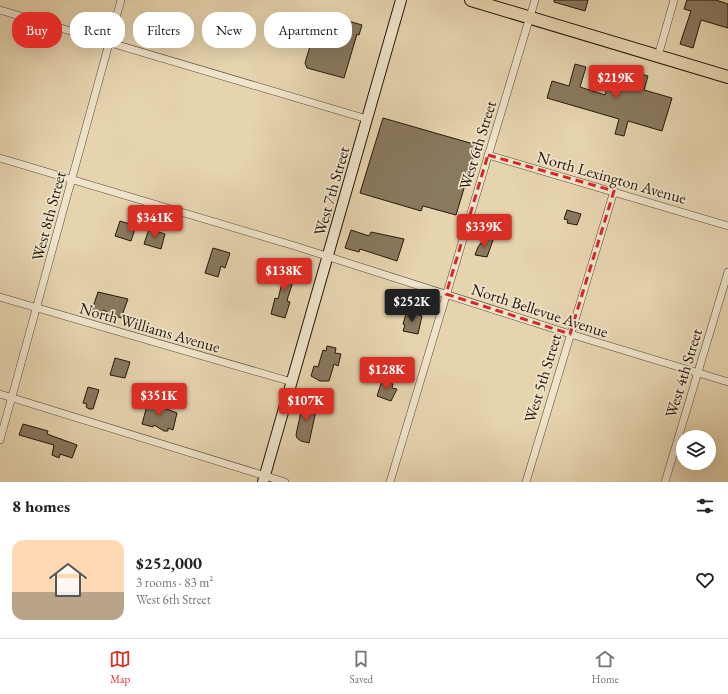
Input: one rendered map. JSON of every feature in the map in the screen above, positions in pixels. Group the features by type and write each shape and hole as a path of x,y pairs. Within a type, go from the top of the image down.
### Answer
{"highway":[{"path":"472,0 728,77"}],"main road":[{"name":"West 7th Street","path":"264,479 401,0"}],"street":[{"name":"West 8th Street","path":"118,12 121,0"},
{"name":"West 6th Street","path":"390,482 535,0"},
{"path":"658,56 674,0"},
{"path":"0,10 70,31"},
{"name":"West 8th Street","path":"0,440 108,48"},
{"path":"125,48 367,119"},
{"name":"North Lexington Avenue","path":"488,155 614,191 728,226"},
{"name":"North Bellevue Avenue","path":"0,158 328,257 570,334 728,382"},
{"name":"West 5th Street","path":"526,482 614,191"},
{"name":"West 4th Street","path":"665,482 728,272"},
{"name":"North Williams Avenue","path":"0,297 292,382"},
{"path":"0,394 264,479 285,482"}],"highlighted area":[{"path":"488,155 614,191 570,334 446,294"}],"building":[{"path":"554,0 588,0 585,11 554,2"},
{"path":"687,0 716,0 728,4 728,28 701,20 693,48 680,44 691,11 684,9"},
{"path":"352,22 362,25 359,35 357,34 344,78 307,68 305,63 310,48 352,48"},
{"path":"575,64 586,67 580,87 605,95 613,66 648,76 644,90 672,98 662,131 628,121 624,136 615,134 619,119 547,98 552,81 569,86"},
{"path":"383,118 477,145 456,215 423,206 421,211 360,193"},
{"path":"567,210 581,214 577,225 567,223 568,220 564,219"},
{"path":"120,221 136,226 131,241 115,236"},
{"path":"149,229 165,234 161,249 144,244"},
{"path":"351,230 369,236 371,232 404,239 397,261 360,249 359,252 345,248"},
{"path":"486,238 493,240 487,257 475,255 478,247 481,243 484,244"},
{"path":"213,248 230,253 225,268 221,266 218,277 205,273"},
{"path":"285,264 296,267 295,270 297,270 287,301 290,302 285,318 271,314 275,298 278,299 282,283 278,281 280,274 282,275"},
{"path":"98,292 128,299 121,318 103,310 102,312 92,310"},
{"path":"407,311 422,316 418,334 403,331 405,325 403,324"},
{"path":"327,346 336,348 335,353 341,354 338,366 334,364 329,381 320,381 311,376 314,366 318,367 323,350 326,351"},
{"path":"115,358 130,362 125,378 110,375"},
{"path":"382,381 393,384 392,388 397,389 391,401 377,396"},
{"path":"88,387 99,390 93,409 89,409 86,407 87,404 83,403"},
{"path":"148,402 177,413 173,430 168,428 168,431 164,431 154,425 153,427 142,424"},
{"path":"303,402 317,406 309,443 301,441 296,435"},
{"path":"23,424 48,431 47,434 77,445 72,458 60,454 59,458 52,455 54,445 19,435"}]}
